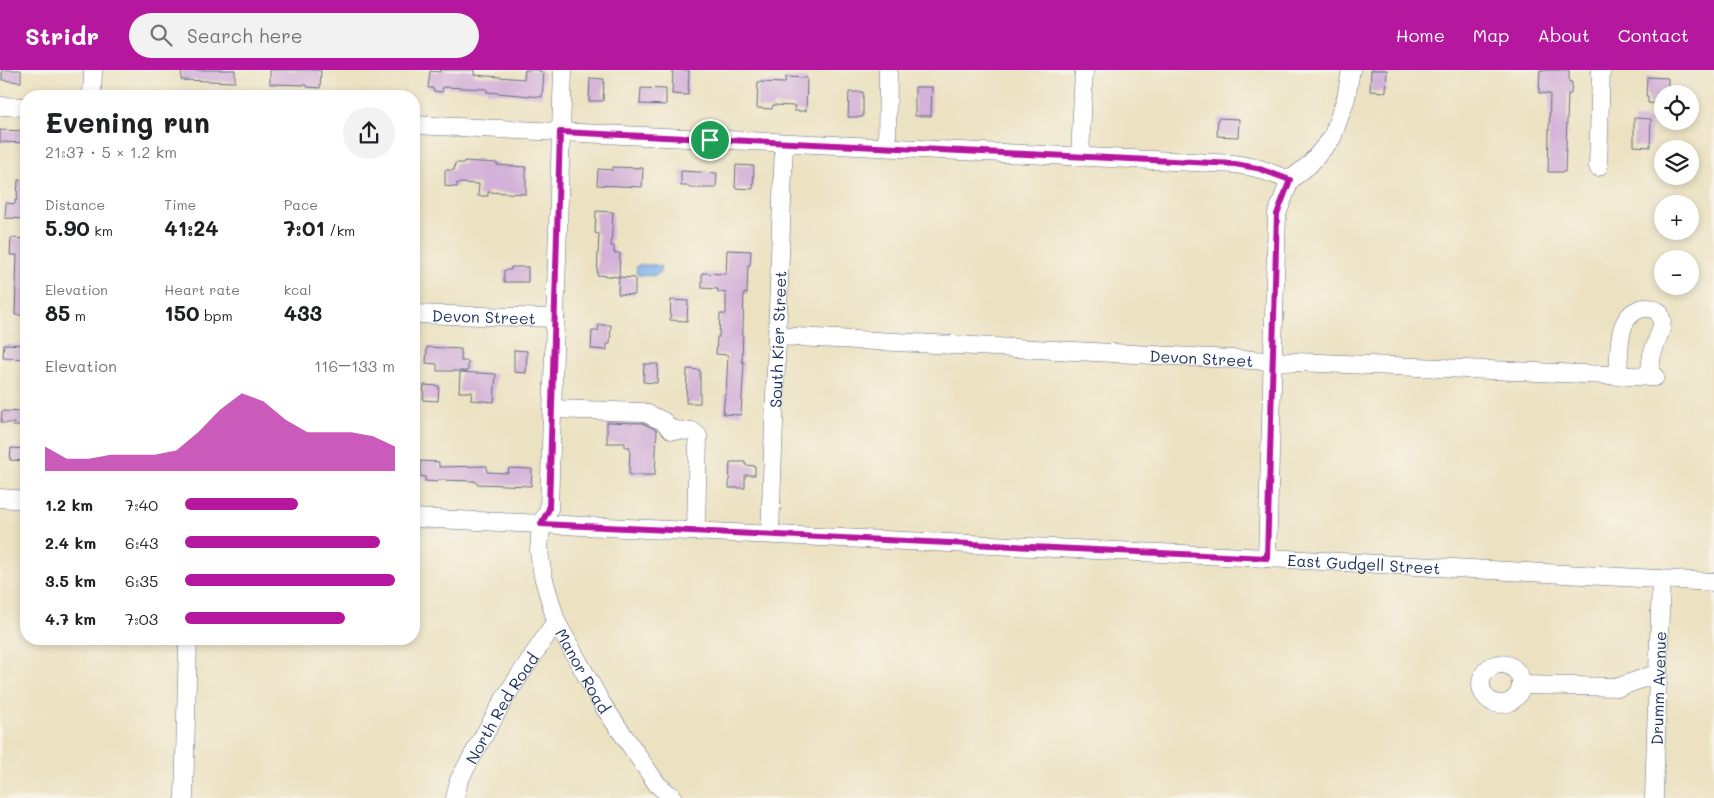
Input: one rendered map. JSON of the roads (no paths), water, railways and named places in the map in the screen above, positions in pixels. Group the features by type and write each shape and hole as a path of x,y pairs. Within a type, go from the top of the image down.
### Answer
{"street":[{"path":"92,90 93,70"},
{"name":"Manor Road","path":"563,70 549,509 541,524 540,551 543,576 556,621 602,704 657,784 673,798"},
{"path":"887,147 888,70"},
{"path":"1080,157 1084,70"},
{"path":"1267,558 1277,214 1290,180 1309,165 1332,138 1346,98 1351,70"},
{"path":"1598,167 1602,70"},
{"path":"0,106 20,107"},
{"path":"420,125 1235,164 1257,168 1290,180"},
{"name":"South Kier Street","path":"770,534 784,143"},
{"name":"Devon Street","path":"777,336 1272,361 1618,376 1652,377 1652,355 1662,321 1659,312 1651,308 1637,310 1630,315 1623,325 1618,376"},
{"name":"Devon Street","path":"420,314 555,318"},
{"path":"552,409 643,412 663,422 672,430 692,431 698,436 696,531"},
{"path":"0,498 20,500"},
{"name":"East Gudgell Street","path":"420,518 1267,558 1714,582"},
{"name":"Drumm Avenue","path":"1654,798 1661,579"},
{"name":"North Red Road","path":"456,798 459,780 507,694 556,621"},
{"path":"184,798 188,645"},
{"path":"1522,685 1619,687 1658,673"}],"water":[{"path":"656,265 661,267 660,273 656,276 638,275 636,273 637,266"}]}
